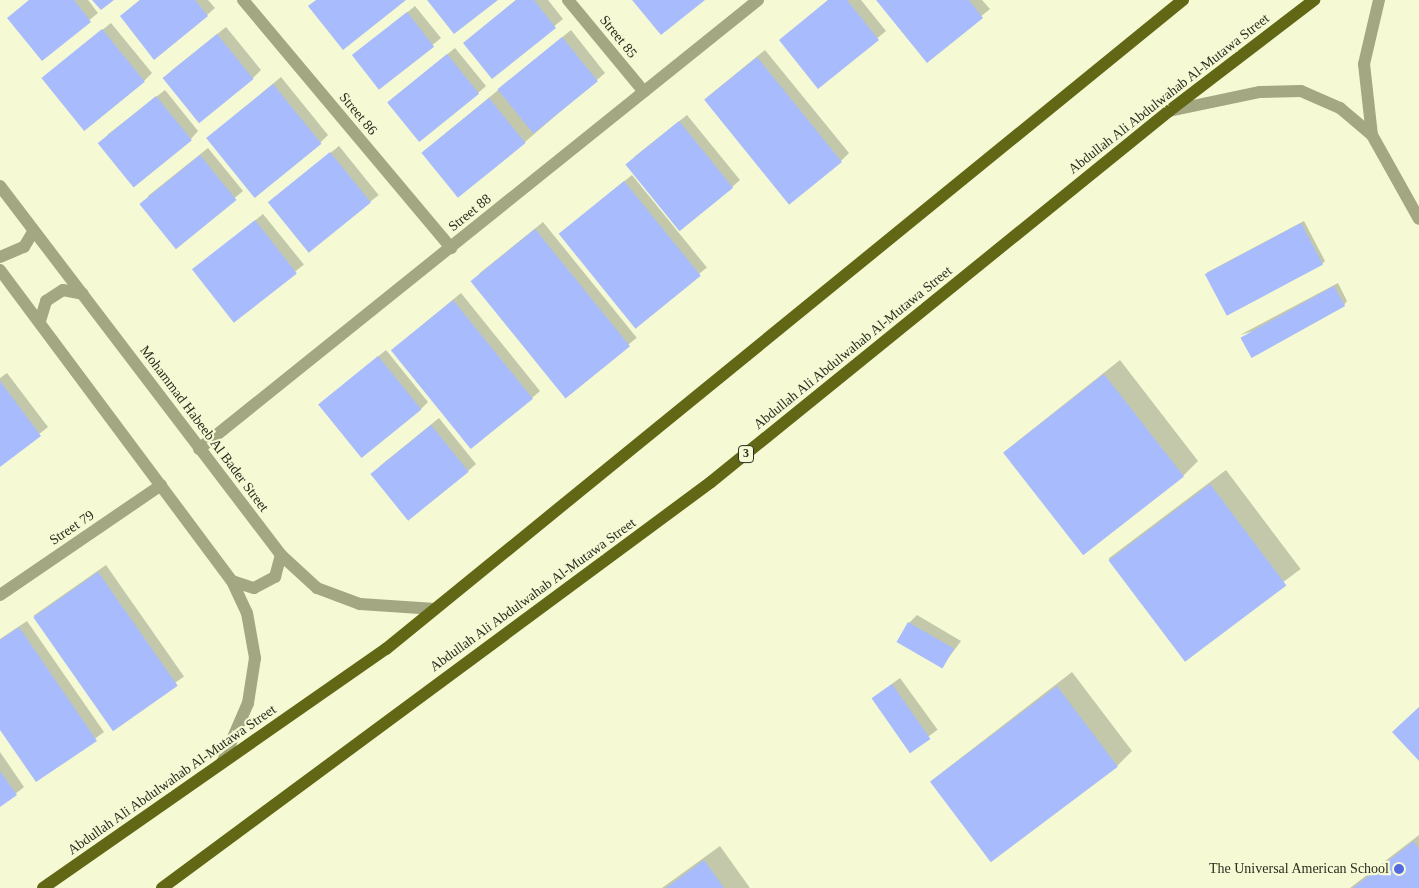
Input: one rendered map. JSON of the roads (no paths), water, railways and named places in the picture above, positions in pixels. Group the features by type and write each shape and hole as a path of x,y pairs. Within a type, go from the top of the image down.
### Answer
{"main road":[{"name":"Abdullah Ali Abdulwahab Al-Mutawa Street","path":"43,888 222,763 436,609 1183,0"},
{"name":"Abdullah Ali Abdulwahab Al-Mutawa Street","path":"162,888 711,482 1169,110 1314,0"}],"street":[{"name":"Street 86","path":"243,0 451,248"},
{"name":"Street 85","path":"568,0 644,92"},
{"name":"Street 88","path":"199,449 758,0"},
{"path":"1372,135 1364,64 1379,0"},
{"path":"1169,110 1260,92 1301,91 1340,108 1372,135 1419,220"},
{"name":"Mohammad Habeeb Al Bader Street","path":"0,186 33,232 83,294 281,555 317,588 360,604 436,609"},
{"path":"0,257 24,247 33,232"},
{"path":"0,270 40,320 232,581 246,613 255,658 248,703 222,763"},
{"path":"40,320 46,301 63,290 83,294"},
{"name":"Street 79","path":"0,595 161,485"},
{"path":"232,581 254,588 275,577 281,555"}],"place":[{"name":"The Universal American School","path":"1399,869"}]}
